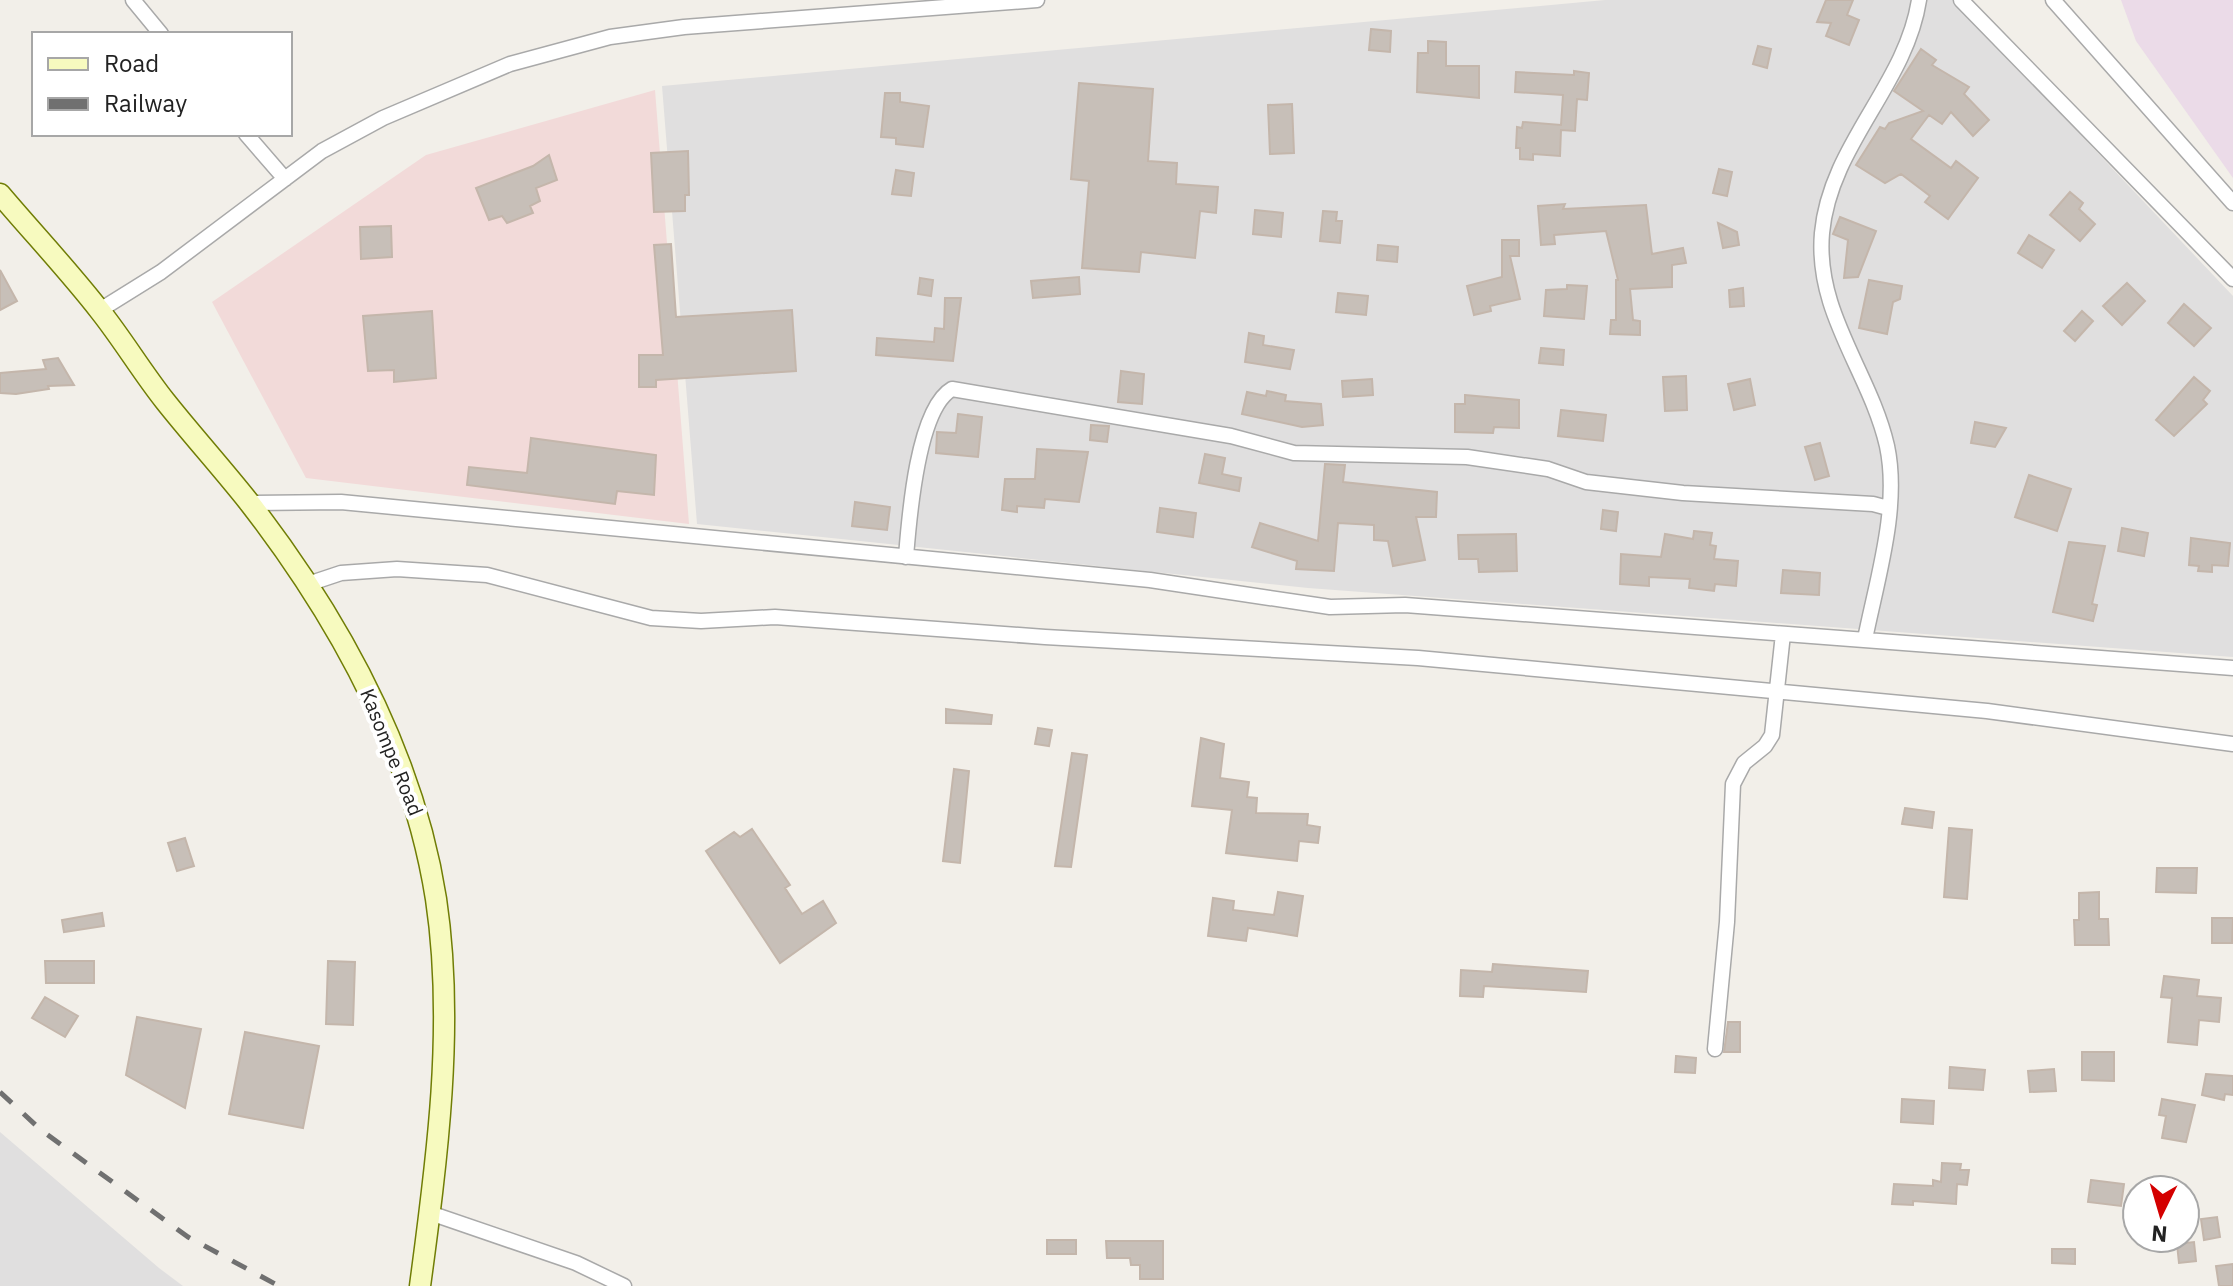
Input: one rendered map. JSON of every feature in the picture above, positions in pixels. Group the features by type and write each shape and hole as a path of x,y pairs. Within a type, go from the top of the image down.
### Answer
{"street":[{"path":"133,0 159,32"},
{"path":"100,310 161,272 322,151 383,118 510,64 610,37 684,27 930,5 1037,0"},
{"path":"1865,639 1891,487 1887,447 1871,397 1847,352 1829,306 1822,237 1834,179 1905,54 1919,0"},
{"path":"1961,0 2233,279"},
{"path":"2053,0 2233,203"},
{"path":"248,136 285,179"},
{"name":"Kasompe Road","path":"0,194 100,310 164,400 249,503 346,645 381,715 420,823 436,899 443,984 430,1213 420,1286"},
{"path":"906,557 917,456 940,397 952,389 1231,436 1294,453 1467,457 1548,469 1586,482 1683,493 1873,504 1888,508"},
{"path":"249,503 341,502 1165,582 1330,607 1405,605 2233,668"},
{"path":"305,585 341,573 397,569 472,574 651,618 701,621 790,618 1045,637 1418,658 1987,711 2233,744"},
{"path":"1715,1049 1727,922 1733,784 1744,763 1765,746 1772,735 1783,634"},
{"path":"430,1213 576,1263 624,1286"}],"shaded area":[{"path":"1605,0 1953,0 2233,296 2233,657 1308,588 697,524 662,86"},
{"path":"2121,0 2233,0 2233,178 2136,41"},
{"path":"655,90 689,524 306,478 212,302 426,155"},
{"path":"0,1132 159,1268 183,1286 0,1286"}],"building":[{"path":"1826,0 1853,0 1847,15 1859,20 1849,45 1826,36 1831,23 1817,22"},
{"path":"1371,29 1391,31 1390,52 1369,50"},
{"path":"1428,41 1446,42 1446,66 1479,66 1479,98 1417,92 1418,53 1428,53"},
{"path":"1758,46 1771,49 1767,68 1753,64"},
{"path":"1921,49 1936,60 1932,65 1969,87 1964,94 1989,120 1973,136 1951,112 1942,124 1929,115 1911,139 1951,168 1956,161 1978,178 1948,219 1925,202 1930,196 1901,174 1885,183 1856,165 1880,127 1885,129 1889,123 1923,111 1894,91"},
{"path":"1574,71 1589,73 1587,100 1577,99 1575,131 1561,130 1560,156 1533,154 1533,160 1520,159 1520,148 1516,148 1517,127 1522,128 1523,122 1561,125 1563,95 1515,92 1516,72 1574,75"},
{"path":"1079,83 1153,89 1148,161 1177,163 1176,184 1218,187 1216,213 1200,211 1195,258 1141,252 1139,272 1082,268 1089,181 1071,179"},
{"path":"885,93 900,93 900,102 929,106 923,147 896,144 896,138 881,137"},
{"path":"1292,104 1294,153 1270,154 1268,105"},
{"path":"688,151 689,195 685,195 685,211 654,212 651,153"},
{"path":"549,155 557,180 536,188 540,201 530,206 533,213 507,223 502,216 489,220 476,188 533,166"},
{"path":"1719,169 1732,172 1727,196 1713,193"},
{"path":"896,170 914,173 911,196 892,194"},
{"path":"2070,192 2083,203 2079,209 2095,224 2080,241 2050,215"},
{"path":"1565,204 1563,209 1646,205 1652,254 1683,248 1686,263 1672,265 1672,287 1630,289 1633,320 1640,321 1640,335 1610,334 1611,320 1616,320 1618,280 1606,231 1554,235 1555,244 1541,245 1538,206"},
{"path":"1255,210 1283,213 1281,237 1253,234"},
{"path":"1323,211 1337,212 1336,221 1342,221 1340,243 1320,241"},
{"path":"1840,217 1876,231 1858,277 1844,278 1848,240 1833,234"},
{"path":"1718,223 1737,232 1739,245 1723,248"},
{"path":"391,226 392,257 361,259 360,227"},
{"path":"2029,235 2054,250 2042,268 2018,253"},
{"path":"1502,240 1519,240 1519,256 1510,256 1520,299 1490,306 1491,311 1474,315 1467,286 1502,277"},
{"path":"671,244 676,317 792,310 796,371 656,380 656,387 639,387 639,355 663,355 654,245"},
{"path":"1378,245 1398,247 1397,262 1377,260"},
{"path":"0,270 17,301 0,310"},
{"path":"1079,277 1080,294 1033,298 1031,281"},
{"path":"920,278 933,280 931,296 918,294"},
{"path":"1869,280 1902,286 1900,299 1893,302 1887,334 1859,328"},
{"path":"2127,283 2145,301 2122,325 2103,306"},
{"path":"1567,285 1587,286 1584,319 1544,316 1546,290 1567,289"},
{"path":"1743,288 1744,306 1730,307 1729,290"},
{"path":"1338,293 1368,296 1366,315 1336,312"},
{"path":"945,298 961,298 953,361 876,355 877,338 934,342 935,328 944,329"},
{"path":"2184,304 2211,328 2194,346 2168,323"},
{"path":"432,311 436,378 394,382 394,370 368,371 363,316"},
{"path":"2082,311 2093,321 2075,341 2064,331"},
{"path":"1249,333 1264,336 1263,345 1294,350 1290,369 1245,362"},
{"path":"1541,348 1564,350 1563,365 1539,363"},
{"path":"58,358 74,385 48,386 49,389 16,394 0,393 0,373 46,369 43,360"},
{"path":"1121,371 1144,374 1142,404 1118,402"},
{"path":"1686,376 1687,410 1665,411 1663,377"},
{"path":"2194,377 2210,391 2203,400 2207,404 2174,436 2156,420"},
{"path":"1372,379 1373,395 1343,397 1342,381"},
{"path":"1750,379 1755,405 1734,410 1728,384"},
{"path":"1267,391 1286,395 1285,401 1321,404 1323,425 1302,427 1242,414 1247,392 1266,396"},
{"path":"1465,395 1519,400 1519,428 1494,427 1493,433 1455,432 1455,404 1465,404"},
{"path":"1561,410 1606,415 1603,441 1558,436"},
{"path":"958,414 982,417 978,457 936,453 937,432 956,433"},
{"path":"1975,422 2006,428 1995,447 1971,443"},
{"path":"1091,425 1109,426 1107,442 1090,440"},
{"path":"531,438 656,455 654,495 617,491 615,504 467,485 469,467 527,473"},
{"path":"1820,443 1829,476 1815,480 1805,447"},
{"path":"1037,449 1088,452 1079,502 1045,499 1044,508 1017,506 1017,512 1002,510 1005,479 1035,479"},
{"path":"1205,454 1225,458 1222,474 1241,478 1239,491 1199,483"},
{"path":"1325,464 1345,465 1343,482 1437,492 1436,517 1416,517 1425,560 1393,566 1388,541 1374,540 1374,525 1338,523 1334,571 1296,569 1297,561 1252,547 1260,523 1318,541"},
{"path":"2029,475 2071,489 2057,531 2015,517"},
{"path":"855,502 890,507 887,530 852,526"},
{"path":"1160,508 1196,513 1193,537 1157,532"},
{"path":"1603,510 1618,512 1616,531 1601,529"},
{"path":"2122,528 2148,533 2144,556 2118,551"},
{"path":"1694,531 1712,533 1710,545 1716,546 1714,559 1738,561 1736,586 1715,584 1714,591 1689,588 1690,579 1649,577 1649,586 1620,584 1621,554 1661,557 1665,534 1693,539"},
{"path":"1516,534 1517,571 1479,572 1478,559 1459,559 1458,535"},
{"path":"2191,538 2230,543 2228,566 2212,565 2212,572 2198,571 2199,566 2189,565"},
{"path":"2069,542 2105,546 2092,604 2097,605 2093,621 2053,612"},
{"path":"1783,570 1820,573 1819,595 1781,593"},
{"path":"946,709 992,715 991,724 946,723"},
{"path":"1038,728 1052,730 1049,746 1035,744"},
{"path":"1201,738 1224,744 1220,778 1249,782 1247,797 1257,798 1256,813 1308,814 1307,825 1320,827 1318,843 1299,841 1297,861 1226,853 1232,810 1192,806"},
{"path":"1072,753 1087,755 1071,867 1055,866"},
{"path":"954,769 969,771 960,863 943,861"},
{"path":"1905,808 1934,812 1932,828 1902,824"},
{"path":"1949,828 1972,830 1967,899 1944,897"},
{"path":"752,829 790,885 785,888 802,914 823,901 836,923 780,963 706,851 734,832 740,837"},
{"path":"185,838 194,866 177,871 168,843"},
{"path":"2157,868 2197,868 2196,893 2156,892"},
{"path":"1278,892 1303,896 1297,936 1248,928 1246,941 1208,936 1213,898 1234,901 1233,910 1274,915"},
{"path":"2099,892 2099,919 2108,919 2109,945 2075,945 2074,920 2079,920 2079,893"},
{"path":"102,913 104,926 64,932 62,920"},
{"path":"2212,918 2233,918 2232,943 2212,943"},
{"path":"45,961 94,961 94,983 46,983"},
{"path":"328,961 355,962 353,1025 326,1024"},
{"path":"1493,964 1588,971 1586,992 1484,986 1483,997 1460,996 1461,970 1492,972"},
{"path":"2164,976 2199,980 2197,996 2221,998 2219,1022 2199,1020 2197,1045 2168,1042 2172,998 2161,997"},
{"path":"45,997 78,1016 65,1037 32,1018"},
{"path":"137,1017 201,1029 185,1108 126,1075"},
{"path":"1728,1022 1740,1022 1740,1052 1724,1052"},
{"path":"245,1032 319,1046 303,1128 229,1114"},
{"path":"2082,1052 2114,1052 2114,1081 2082,1080"},
{"path":"1676,1056 1696,1058 1695,1073 1675,1072"},
{"path":"1950,1067 1985,1070 1983,1090 1949,1088"},
{"path":"2054,1069 2056,1091 2030,1092 2028,1071"},
{"path":"2206,1074 2233,1076 2233,1095 2225,1094 2224,1100 2202,1095"},
{"path":"1902,1099 1934,1101 1933,1124 1901,1122"},
{"path":"2162,1099 2195,1105 2186,1142 2162,1138 2166,1116 2159,1115"},
{"path":"1942,1163 1961,1164 1960,1170 1969,1170 1967,1185 1957,1184 1956,1204 1913,1201 1913,1205 1892,1204 1894,1184 1933,1186 1933,1180 1941,1182"},
{"path":"2091,1180 2121,1184 2121,1206 2088,1202"},
{"path":"2217,1217 2220,1237 2204,1240 2201,1219"},
{"path":"1047,1240 1076,1240 1076,1254 1047,1254"},
{"path":"1106,1241 1163,1241 1163,1279 1140,1279 1140,1265 1131,1265 1130,1258 1107,1258"},
{"path":"2052,1249 2075,1249 2075,1264 2052,1263"},
{"path":"2178,1254 2195,1254 2196,1261 2179,1263"},
{"path":"2233,1264 2233,1286 2219,1286 2216,1266"}],"railway":[{"path":"0,1092 41,1130 188,1237 279,1286"}]}
